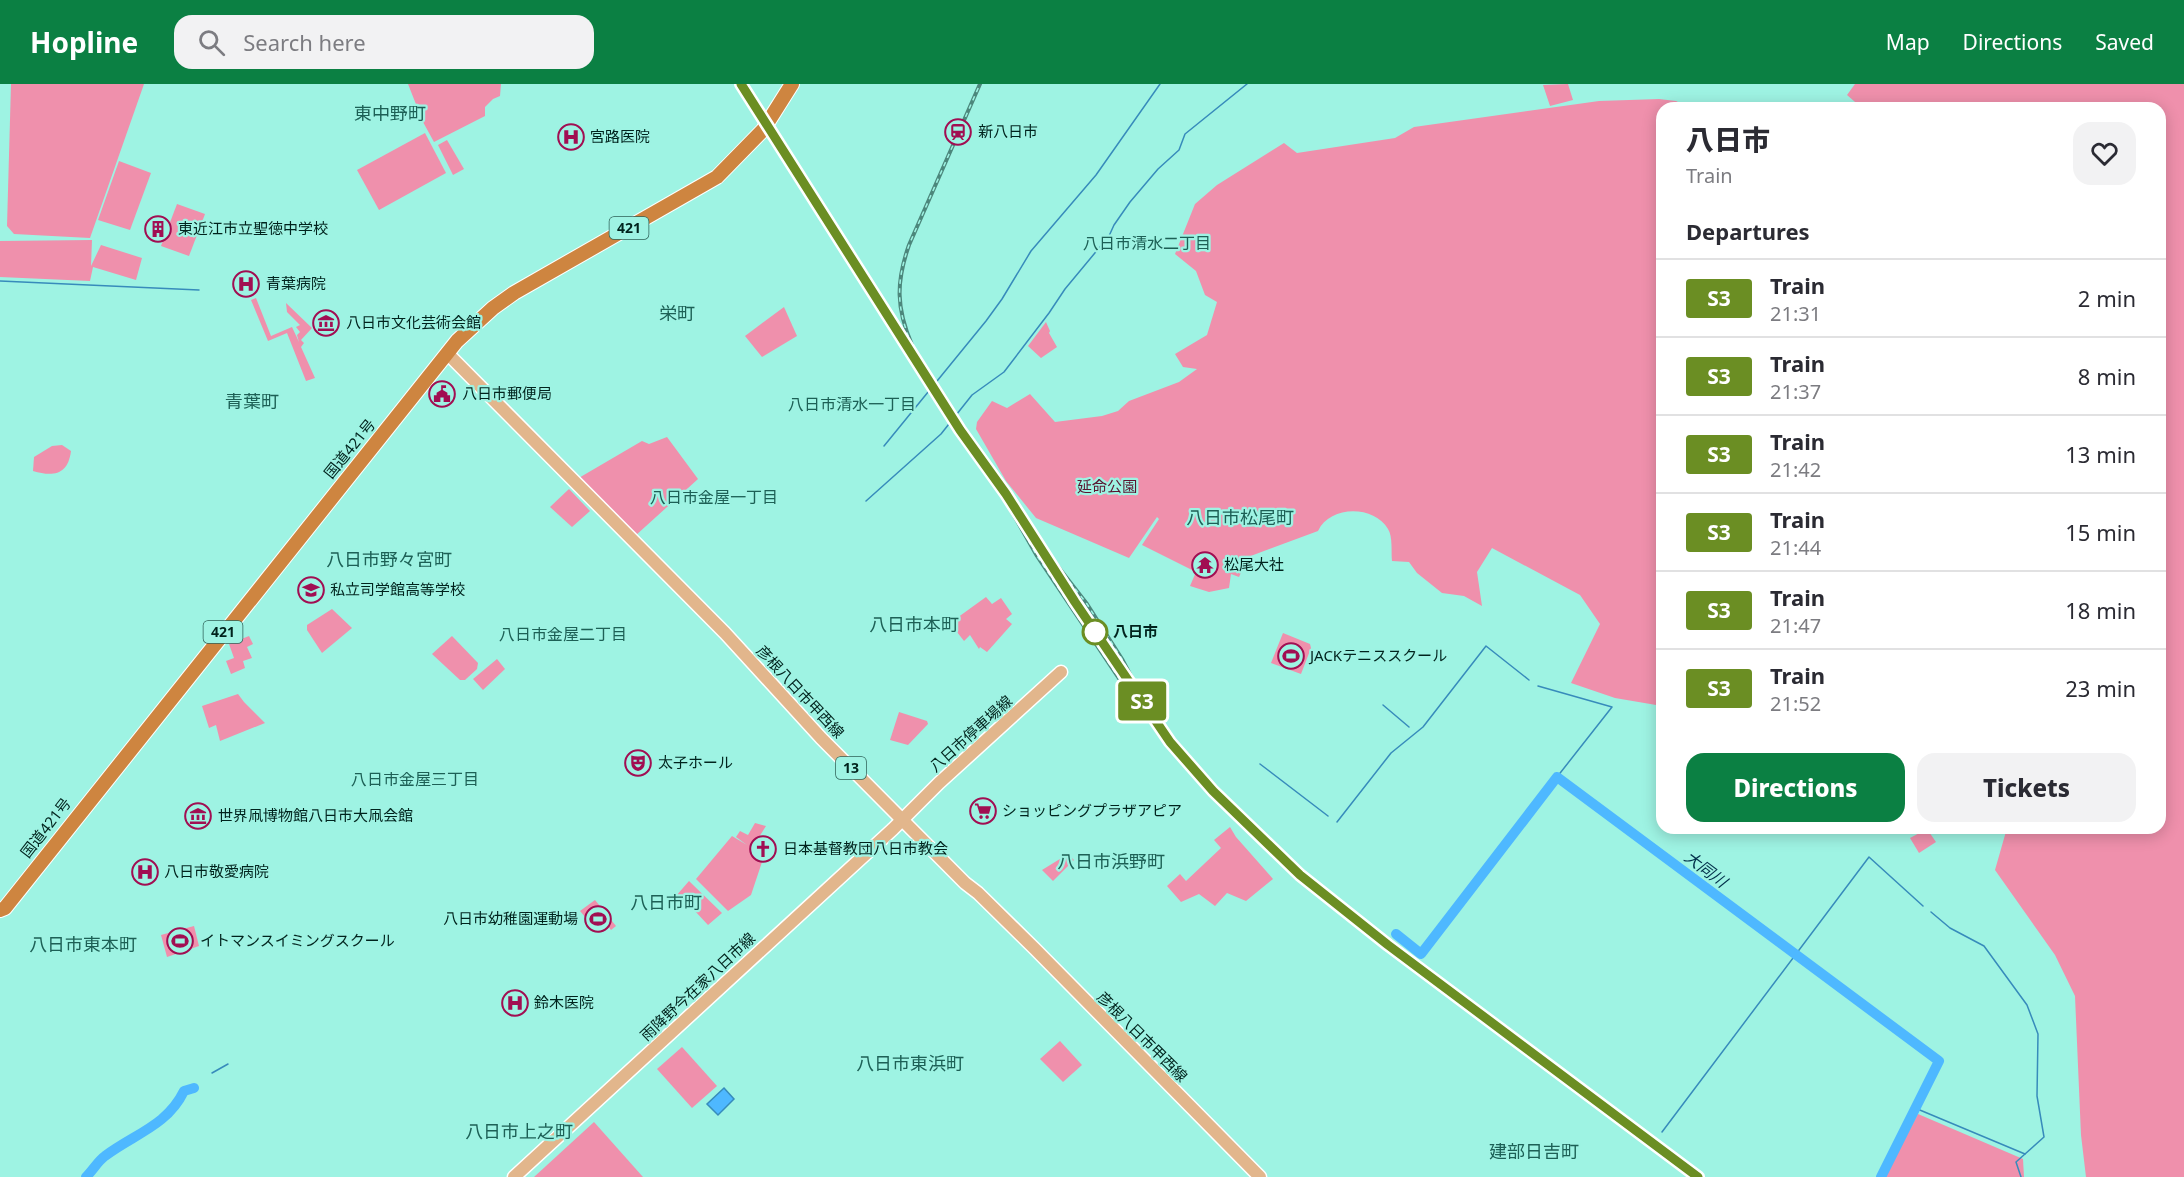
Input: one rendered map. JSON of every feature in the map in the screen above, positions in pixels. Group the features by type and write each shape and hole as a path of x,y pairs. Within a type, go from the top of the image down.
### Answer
{"highway":[{"name":"国道421号","path":"0,910 5,908 447,353 473,325 514,292 717,177 763,130 792,84"}],"main road":[{"name":"彦根八日市甲西線","path":"447,353 725,633 791,706 1260,1177"},
{"name":"八日市停車場線","path":"903,819 939,783 1061,672"},
{"name":"雨降野今在家八日市線","path":"514,1177 903,819"}],"green space":[{"path":"11,84 144,84 90,238 14,234 7,226"},
{"path":"408,84 501,84 500,96 485,107 485,116 434,142 423,122"},
{"path":"1568,84 1573,100 1550,106 1543,85"},
{"path":"1855,84 2184,84 2184,1177 2086,1177 2081,1135 2075,996 2055,955 1995,870 2005,834 2166,834 2166,102 1855,102 1847,95"},
{"name":"延命公園","path":"1659,99 1678,102 1656,102 1656,705 1615,698 1571,683 1600,624 1580,595 1492,548 1477,572 1482,606 1464,596 1442,593 1417,573 1409,562 1392,561 1391,536 1388,529 1373,516 1352,511 1332,516 1318,531 1248,557 1239,577 1231,574 1229,588 1209,592 1190,586 1196,572 1142,545 1159,519 1157,517 1129,558 1036,518 1006,481 976,429 977,422 992,401 1007,408 1030,394 1055,422 1102,416 1118,411 1129,401 1179,382 1197,369 1183,367 1175,354 1207,335 1217,302 1205,295 1196,271 1175,254 1195,204 1217,185 1284,143 1297,153 1395,138 1414,127 1599,101"},
{"path":"425,133 446,173 379,210 357,170"},
{"path":"447,140 464,169 453,175 438,145"},
{"path":"119,161 151,173 130,230 98,220"},
{"path":"177,204 205,214 189,256 161,246"},
{"path":"92,240 91,266 101,245 142,258 136,280 93,267 90,281 0,277 0,241"},
{"path":"256,298 271,336 292,327 299,342 297,335 300,332 296,327 300,325 287,312 286,303 312,328 301,340 304,343 301,347 315,378 306,381 287,333 268,341 251,300"},
{"path":"784,307 797,336 762,357 745,336"},
{"path":"1046,322 1057,347 1041,358 1028,346"},
{"path":"667,437 698,479 635,536 577,479 642,441 649,444"},
{"path":"62,445 71,451 67,465 63,469 53,474 33,471 34,457 52,446"},
{"path":"569,489 590,511 572,527 550,507"},
{"path":"986,597 992,604 1001,598 1012,614 1006,619 1012,624 987,652 980,647 979,649 970,635 964,641 950,623"},
{"path":"332,609 352,628 322,653 307,630 307,625"},
{"name":"JACKテニススクール","path":"1283,633 1310,644 1311,648 1301,674 1271,663"},
{"path":"249,636 253,644 247,647 252,658 243,661 245,668 231,674 226,661 234,658 229,644"},
{"path":"452,636 478,663 477,669 465,680 460,680 432,654"},
{"path":"497,659 505,669 483,690 473,679"},
{"path":"238,694 265,723 220,741 216,725 209,728 202,706"},
{"path":"899,712 927,721 928,724 908,745 890,740"},
{"path":"755,823 766,826 752,848 764,856 751,895 728,911 696,879 732,836 747,845 736,837 740,831 748,835"},
{"path":"1230,827 1273,879 1246,901 1227,893 1215,906 1199,894 1181,902 1167,886 1180,874 1186,881 1221,848 1214,840"},
{"path":"1918,834 1930,834 1936,842 1919,853 1910,838"},
{"path":"1068,854 1074,860 1053,881 1042,870"},
{"path":"689,881 722,913 708,925 676,896"},
{"name":"八日市幼稚園運動場","path":"595,900 616,926 611,930 608,926 599,933 580,911"},
{"name":"イトマンスイミングスクール","path":"194,926 199,946 167,957 161,935"},
{"path":"1060,1041 1082,1065 1063,1082 1040,1059"},
{"path":"682,1047 717,1086 692,1108 657,1069"},
{"path":"1918,1114 2023,1159 2024,1177 1885,1177"},
{"path":"594,1122 643,1177 534,1177"}],"water":[{"path":"724,1088 734,1099 718,1115 707,1104"}],"waterway":[{"path":"884,446 986,321 1031,251 1096,175 1160,84"},
{"path":"866,501 941,434 972,395 1004,372 1065,289 1109,236 1130,202 1158,169 1179,150 1185,134 1247,84"},
{"path":"0,281 199,290"},
{"path":"1337,822 1391,753 1423,727 1486,646 1529,680"},
{"path":"1538,686 1612,707 1557,777"},
{"path":"1383,705 1409,727"},
{"path":"1260,764 1328,816"},
{"name":"大同川","path":"1396,934 1421,954 1557,777 1939,1061 1881,1177"},
{"path":"1662,1132 1869,857 1923,906"},
{"path":"1931,912 1950,928 1984,946 2027,1005 2038,1034 2037,1096 2044,1137 2025,1154"},
{"path":"212,1073 228,1064"},
{"path":"86,1177 102,1158 159,1121 169,1113 184,1091 194,1088"},
{"path":"1915,1108 2025,1154 2016,1162 2021,1177"}],"railway":[{"path":"741,84 1003,496 1037,556 1120,680 1170,742 1213,791 1300,875 1698,1177"},
{"path":"912,345 903,319 900,295 905,258 980,84"},
{"path":"1031,532 1087,604 1122,659 1144,701"}],"train":[{"name":"S3","path":"741,84 960,430 1006,494 1075,602 1170,742 1213,791 1300,875 1388,945 1698,1177"}],"place":[{"name":"新八日市","path":"958,132"},
{"name":"宮路医院","path":"571,137"},
{"name":"東近江市立聖徳中学校","path":"158,229"},
{"name":"青葉病院","path":"246,284"},
{"name":"八日市文化芸術会館","path":"326,323"},
{"name":"八日市郵便局","path":"442,394"},
{"name":"松尾大社","path":"1205,565"},
{"name":"私立司学館高等学校","path":"311,590"},
{"name":"八日市","path":"1095,632"},
{"name":"JACKテニススクール","path":"1291,656"},
{"name":"太子ホール","path":"638,763"},
{"name":"ショッピングプラザアピア","path":"983,811"},
{"name":"世界凧博物館八日市大凧会館","path":"198,816"},
{"name":"日本基督教団八日市教会","path":"763,849"},
{"name":"八日市敬愛病院","path":"145,872"},
{"name":"八日市幼稚園運動場","path":"598,919"},
{"name":"イトマンスイミングスクール","path":"180,941"},
{"name":"鈴木医院","path":"515,1003"}],"district":[{"name":"東中野町","path":"390,114"},
{"name":"八日市清水二丁目","path":"1147,243"},
{"name":"栄町","path":"677,314"},
{"name":"青葉町","path":"252,402"},
{"name":"八日市清水一丁目","path":"852,404"},
{"name":"八日市金屋一丁目","path":"714,497"},
{"name":"八日市松尾町","path":"1240,518"},
{"name":"八日市野々宮町","path":"389,560"},
{"name":"八日市本町","path":"914,625"},
{"name":"八日市金屋二丁目","path":"563,634"},
{"name":"八日市金屋三丁目","path":"415,779"},
{"name":"八日市浜野町","path":"1111,862"},
{"name":"八日市町","path":"666,903"},
{"name":"八日市東本町","path":"83,945"},
{"name":"八日市東浜町","path":"910,1064"},
{"name":"八日市上之町","path":"519,1132"},
{"name":"建部日吉町","path":"1534,1152"}]}
